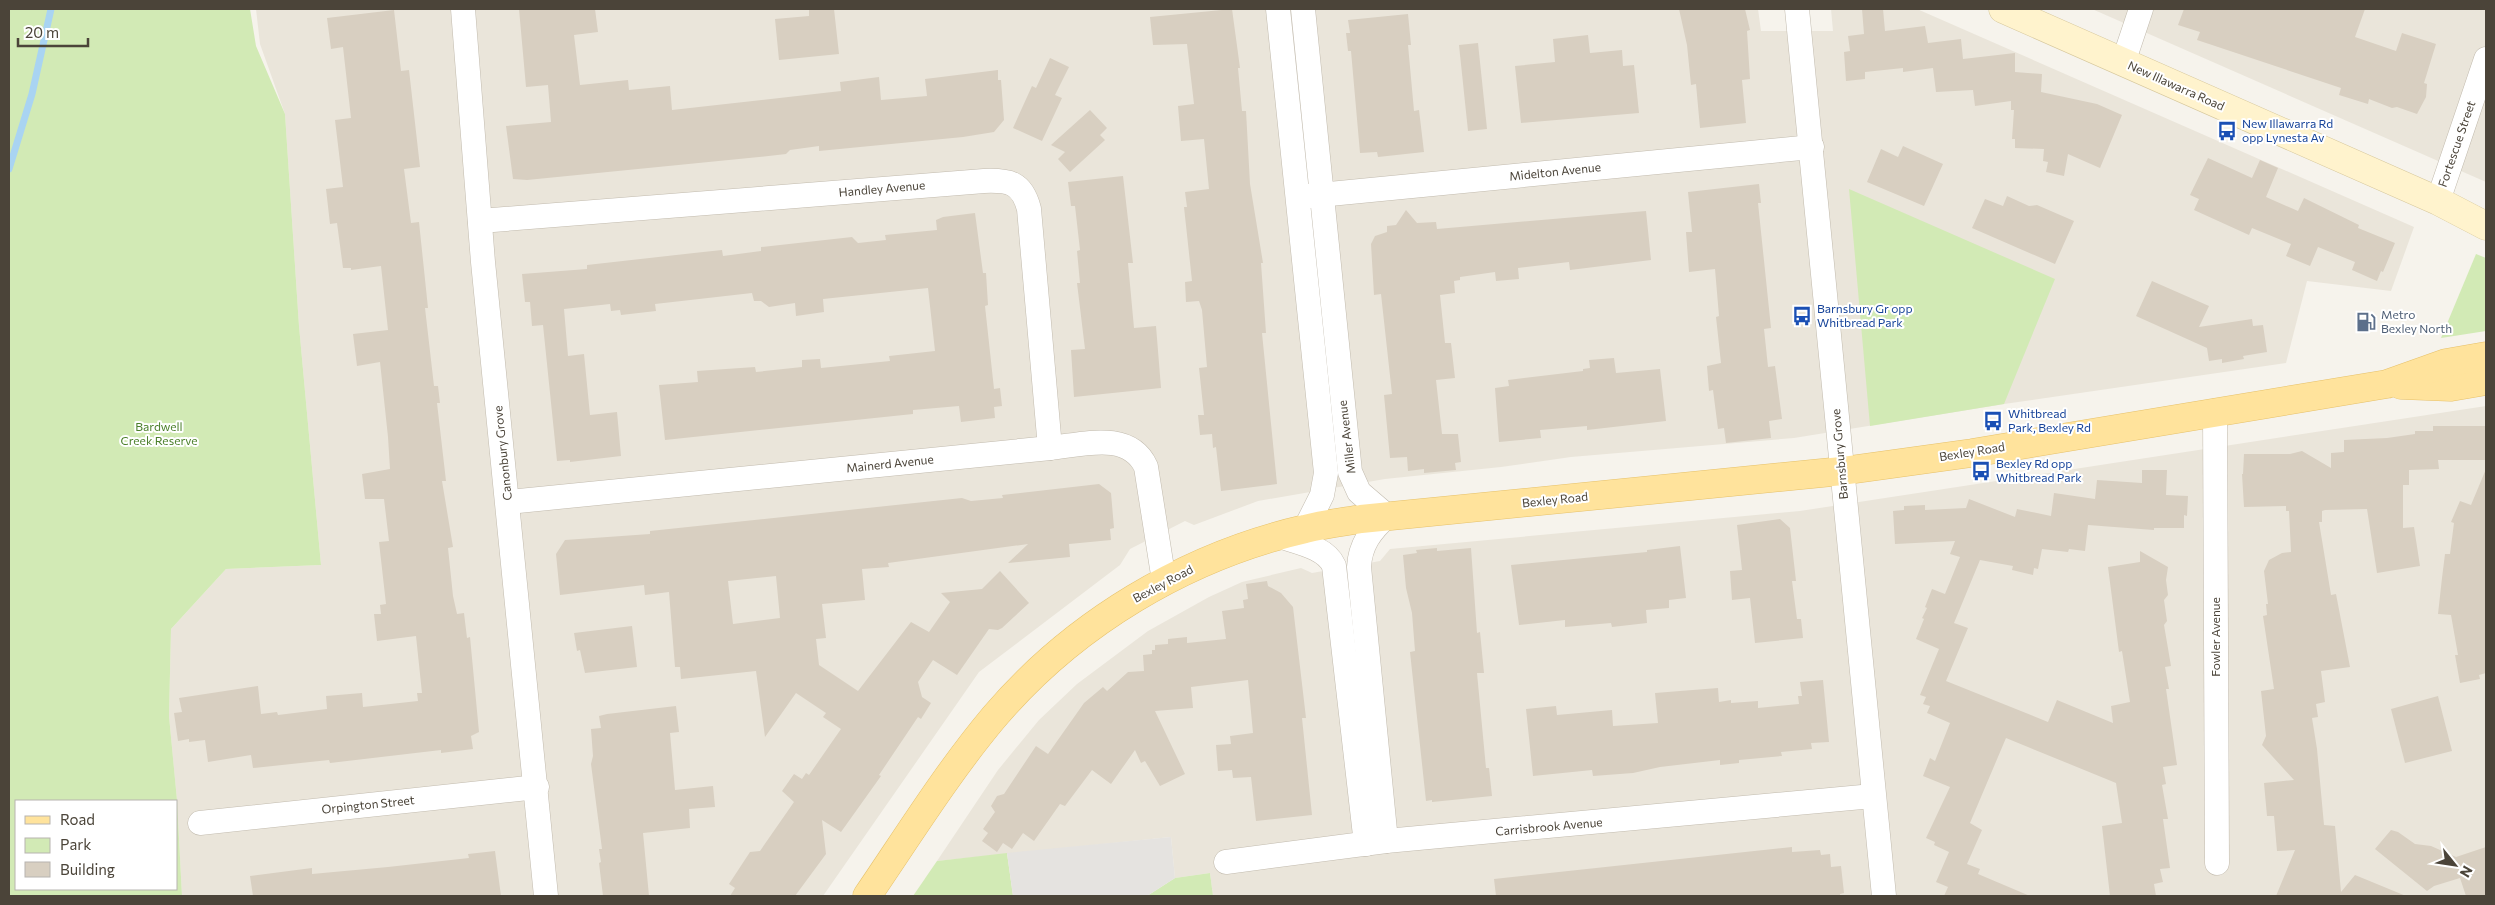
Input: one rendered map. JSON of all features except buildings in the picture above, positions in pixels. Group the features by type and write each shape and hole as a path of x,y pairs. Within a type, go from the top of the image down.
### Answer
{"main road":[{"name":"New Illawarra Road","path":"2003,9 2438,201 2486,226"},
{"name":"Bexley Road","path":"868,896 960,760 994,717 1035,675 1082,634 1164,581 1204,562 1278,536 1305,529 1388,516 1842,470 1972,453 2387,384 2446,363 2486,356"},
{"name":"Bexley Road","path":"2387,384 2451,387 2486,381"}],"street":[{"name":"Canonbury Grove","path":"462,9 480,220 546,896"},
{"name":"Miller Avenue","path":"1278,9 1326,473 1322,495 1305,529"},
{"name":"Miller Avenue","path":"1303,9 1350,472 1356,489 1388,516"},
{"path":"2123,63 2141,9"},
{"name":"Barnsbury Grove","path":"1797,10 1812,147 1872,796 1884,896"},
{"name":"Fortescue Street","path":"2438,201 2486,59"},
{"name":"Midelton Avenue","path":"1297,197 1812,147"},
{"name":"Handley Avenue","path":"480,220 984,181 1012,183 1024,194 1029,209 1050,448"},
{"name":"Fowler Avenue","path":"2216,411 2217,863"},
{"name":"Mainerd Avenue","path":"508,502 1050,448 1109,443 1119,444 1137,452 1146,467 1157,550 1164,581"},
{"path":"1376,843 1359,567 1365,543 1373,530 1388,516"},
{"path":"1278,536 1322,552 1330,558 1334,566 1376,843"},
{"name":"Orpington Street","path":"200,823 536,787"},
{"name":"Carrisbrook Avenue","path":"1226,862 1376,843 1872,796"}],"shaded area":[{"path":"256,9 1758,9 1761,31 1833,31 1831,9 1917,9 2414,227 2391,291 2307,281 2286,363 2004,404 1794,438 1571,457 1501,467 1385,479 1258,501 1194,525 1185,521 1130,549 1120,565 979,672 823,896 182,896 178,800 169,716 171,629 226,569 321,565 299,326 285,114 260,44"},
{"path":"2092,9 2486,9 2486,182"},
{"path":"2486,406 2486,896 1213,896 1210,873 1175,878 1171,837 937,861 998,770 1039,720 1077,684 1148,631 1209,597 1242,582 1301,568 1312,573 1380,561 1390,549 1800,511"},
{"path":"1171,837 1175,878 1147,896 1013,896 1007,853"}],"green space":[{"name":"Bardwell Creek Reserve","path":"9,9 250,9 256,46 285,114 299,326 321,565 226,569 171,629 169,716 177,800 15,800 15,890 178,890 178,819 182,896 9,896"},
{"path":"1849,189 2055,279 2004,404 1870,426"},
{"path":"2476,254 2486,258 2486,331 2441,338"},
{"path":"1007,853 1013,896 913,896 937,861"},
{"path":"1210,873 1213,896 1147,896 1175,878"}],"waterway":[{"path":"9,169 32,94 51,9"}],"place":[{"name":"New Illawarra Rd opp Lynesta Av","path":"2227,131"},
{"name":"Barnsbury Gr opp Whitbread Park","path":"1802,316"},
{"name":"Metro Bexley North","path":"2366,322"},
{"name":"Whitbread Park, Bexley Rd","path":"1993,421"},
{"name":"Bexley Rd opp Whitbread Park","path":"1981,471"}]}
